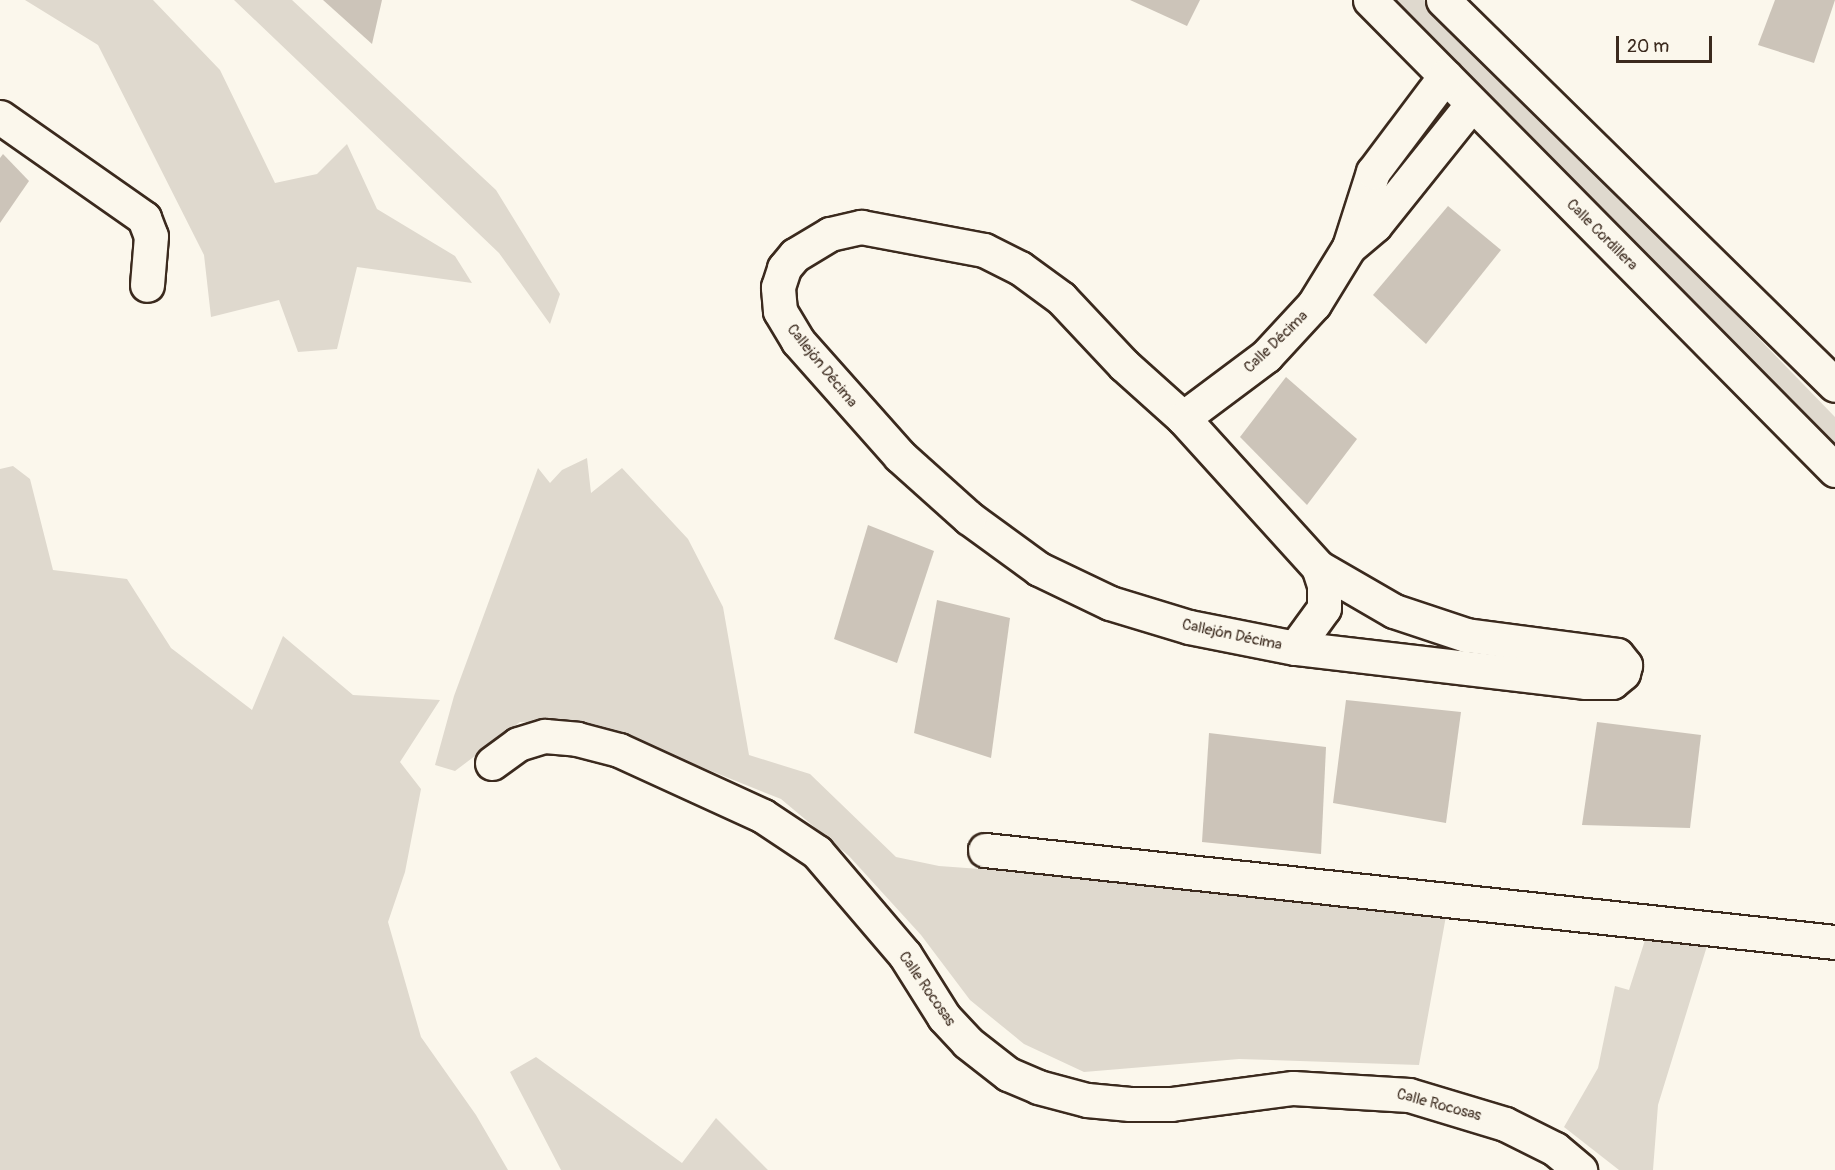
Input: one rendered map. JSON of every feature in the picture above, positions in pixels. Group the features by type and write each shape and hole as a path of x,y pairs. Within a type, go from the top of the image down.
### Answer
{"street":[{"name":"Calle Cordillera","path":"1370,0 1835,470"},
{"path":"1443,0 1835,385"},
{"path":"1349,248 1373,172 1445,76"},
{"path":"1349,248 1400,196 1472,104"},
{"path":"0,117 144,218 151,236 147,285"},
{"name":"Callejón Décima","path":"861,227 895,230 984,250 1020,268 1060,298 1124,365 1183,418 1318,567 1394,610 1466,635 1617,655 1625,665 1612,682 1586,682 1295,648 1190,627 1110,603 1039,569 969,518 900,456 798,341 780,311 778,287 784,268 795,255 830,234 861,227"},
{"name":"Calle Décima","path":"1183,418 1266,356 1314,304 1349,248"},
{"path":"1295,648 1324,608 1324,585 1318,567"},
{"name":"Calle Rocosas","path":"492,763 518,744 545,735 577,739 619,750 763,816 817,852 905,955 944,1017 967,1042 1008,1074 1038,1087 1087,1100 1130,1104 1171,1104 1293,1088 1409,1095 1505,1124 1555,1149 1580,1170"},
{"path":"985,850 1835,942"}],"shaded area":[{"path":"25,0 153,0 220,70 275,183 317,174 347,144 377,209 455,256 472,283 357,267 337,349 298,352 279,300 211,317 204,255 98,45"},
{"path":"234,0 292,0 496,190 560,294 550,324 499,253"},
{"path":"1395,0 1424,0 1647,223 1835,417 1835,445"},
{"path":"587,458 591,493 622,468 688,539 723,607 749,755 810,774 896,857 939,866 1135,880 1446,916 1419,1065 1239,1059 1084,1072 1024,1044 970,1000 921,935 849,856 781,799 594,724 520,722 455,771 435,765 454,696 538,468 550,483 562,470"},
{"path":"13,466 30,479 53,570 127,579 171,648 252,710 283,636 353,695 440,700 400,762 421,789 405,872 388,922 421,1037 476,1115 508,1170 0,1170 0,469"},
{"path":"1646,937 1707,946 1658,1105 1653,1170 1619,1170 1564,1127 1598,1068 1615,986 1629,990"},
{"path":"536,1057 682,1163 716,1118 768,1170 561,1170 510,1072"}],"building":[{"path":"323,0 382,0 372,44"},
{"path":"1130,0 1200,0 1187,26"},
{"path":"1775,0 1835,0 1814,63 1758,45"},
{"path":"3,154 29,181 0,223 0,158"},
{"path":"1448,206 1501,250 1426,344 1373,295"},
{"path":"1286,377 1357,439 1307,505 1240,437"},
{"path":"868,525 934,551 897,663 834,639"},
{"path":"937,600 1010,618 991,758 914,733"},
{"path":"1346,700 1461,712 1446,823 1333,803"},
{"path":"1597,722 1701,735 1690,828 1582,825"},
{"path":"1209,733 1326,747 1321,854 1202,842"}]}
